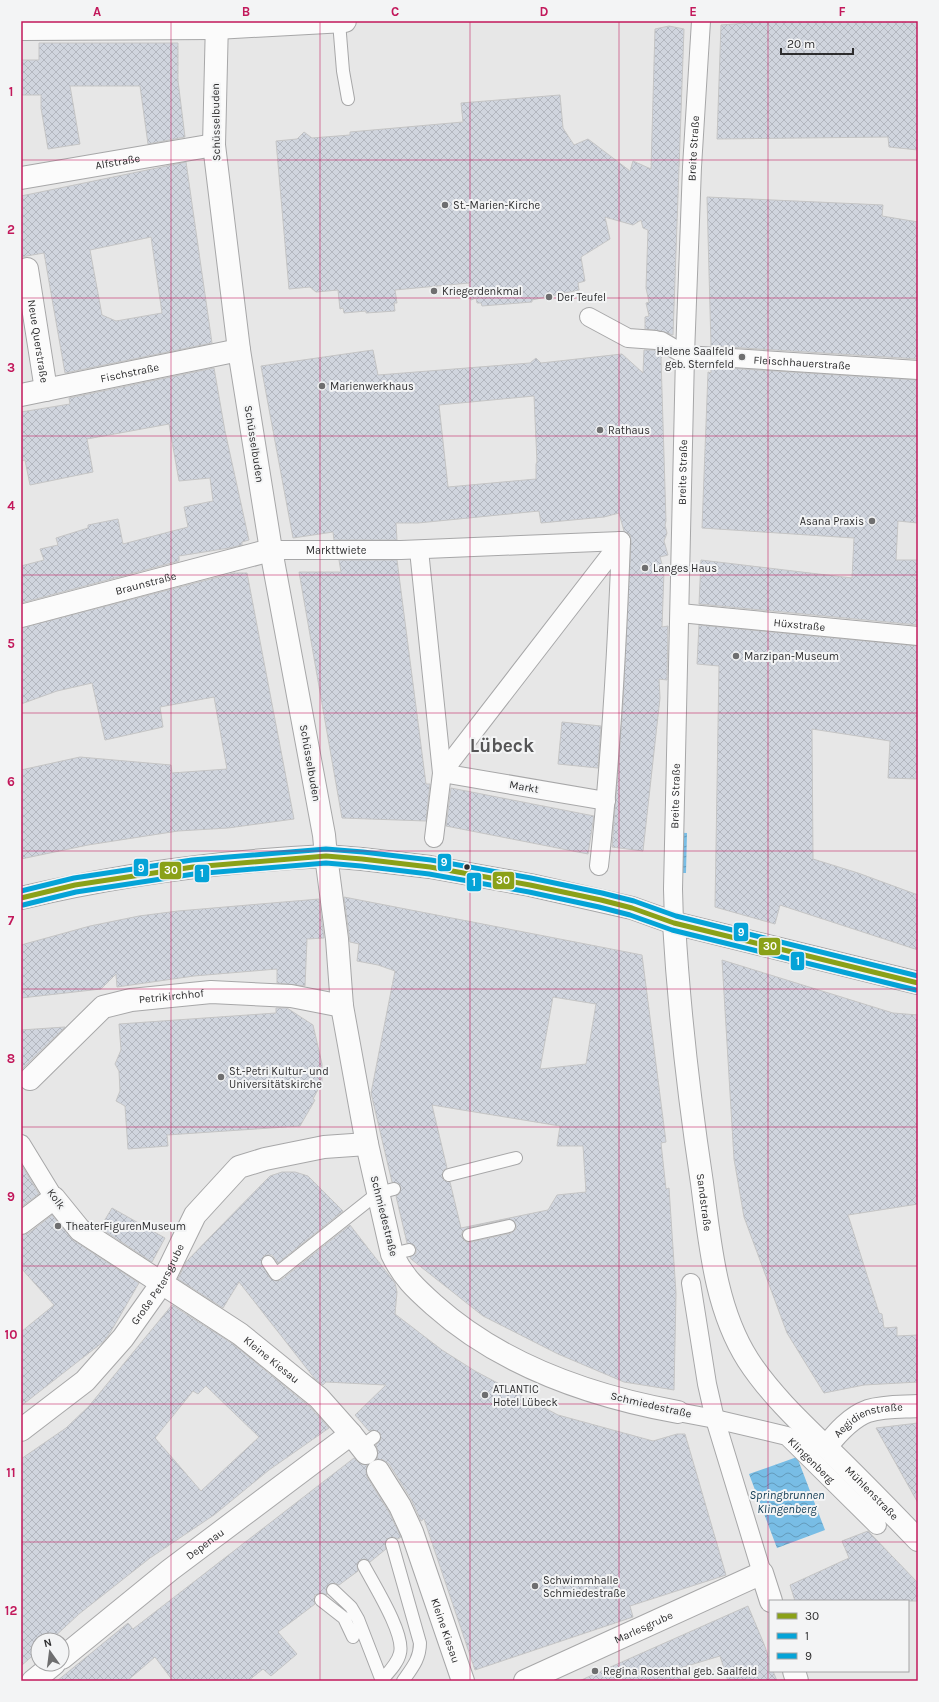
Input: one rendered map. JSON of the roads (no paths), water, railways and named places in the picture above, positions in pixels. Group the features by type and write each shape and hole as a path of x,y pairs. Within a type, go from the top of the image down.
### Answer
{"street":[{"path":"21,29 342,21"},
{"name":"Breite Straße","path":"674,923 673,889 685,355 692,167 701,21"},
{"name":"Schüsselbuden","path":"216,24 214,145 239,350 271,550 324,835 326,856"},
{"name":"Alfstraße","path":"21,178 214,145"},
{"name":"Neue Querstraße","path":"27,269 46,390"},
{"path":"589,317 628,338 659,341 685,355"},
{"name":"Fischstraße","path":"21,395 239,350"},
{"name":"Fleischhauerstraße","path":"685,355 918,370"},
{"path":"442,773 621,541"},
{"path":"599,866 606,801 619,610 621,541"},
{"name":"Markttwiete","path":"271,550 419,550 621,541"},
{"name":"Braunstraße","path":"21,616 271,550"},
{"path":"419,550 442,773 434,838"},
{"name":"Hüxstraße","path":"680,613 918,636"},
{"name":"Markt","path":"442,773 606,801"},
{"path":"21,898 75,885 193,867 326,856 362,859 430,867 530,885 632,908 674,923 918,983"},
{"name":"Schmiedestraße","path":"326,856 337,939 342,1006 366,1144 386,1191 400,1252 399,1270 410,1283 452,1322 513,1359 571,1384 644,1405 715,1418"},
{"name":"Sandstraße","path":"674,923 677,971 693,1122 714,1263 725,1312 736,1338 748,1360 765,1384 826,1447"},
{"name":"Petrikirchhof","path":"30,1079 103,1007 131,1000 211,992 291,996 342,1006"},
{"name":"Kolk","path":"21,1144 54,1198 80,1230 162,1283"},
{"name":"Große Petersgrube","path":"21,1430 85,1381 123,1338 162,1283 194,1215 239,1167 265,1159 324,1147 366,1144"},
{"path":"21,1223 54,1198"},
{"name":"Kleine Kiesau","path":"162,1283 240,1334 319,1398 363,1443"},
{"path":"691,1283 707,1384 715,1418 771,1600"},
{"name":"Aegidienstraße","path":"826,1447 854,1418 869,1411 918,1406"},
{"name":"Klingenberg","path":"715,1418 787,1436 862,1496 877,1525"},
{"name":"Depenau","path":"70,1651 170,1570 363,1443"},
{"name":"Mühlenstraße","path":"826,1447 862,1496 918,1540"},
{"name":"Kleine Kiesau","path":"378,1471 400,1506 412,1532 464,1681"},
{"name":"Marlesgrube","path":"525,1681 762,1573"},
{"path":"33,1681 44,1672"}],"lane":[{"path":"342,21 343,71 348,100"},
{"path":"449,1175 516,1158"},
{"path":"268,1262 276,1274 386,1191"},
{"path":"469,1235 509,1226"},
{"path":"392,1544 420,1643 420,1653 416,1664 403,1681"},
{"path":"364,1566 397,1630 402,1646 399,1658 382,1681"},
{"path":"333,1590 351,1607 358,1619 382,1681"},
{"path":"321,1600 344,1618 353,1637"}],"water":[{"path":"669,832 687,833 686,873 668,873"},
{"name":"Springbrunnen Klingenberg","path":"797,1457 825,1530 777,1548 749,1474"}],"place":[{"name":"St.-Marien-Kirche","path":"445,205"},
{"name":"Kriegerdenkmal","path":"434,291"},
{"name":"Der Teufel","path":"549,297"},
{"name":"Helene Saalfeld geb. Sternfeld","path":"742,357"},
{"name":"Marienwerkhaus","path":"322,386"},
{"name":"Rathaus","path":"600,430"},
{"name":"Asana Praxis","path":"872,521"},
{"name":"Langes Haus","path":"645,568"},
{"name":"Marzipan-Museum","path":"736,656"},
{"name":"St.-Petri Kultur- und Universitätskirche","path":"221,1077"},
{"name":"TheaterFigurenMuseum","path":"58,1226"},
{"name":"ATLANTIC Hotel Lübeck","path":"485,1395"},
{"name":"Schwimmhalle Schmiedestraße","path":"535,1586"},
{"name":"Regina Rosenthal geb. Saalfeld","path":"595,1671"}],"district":[{"name":"Lübeck","path":"502,746"}]}
